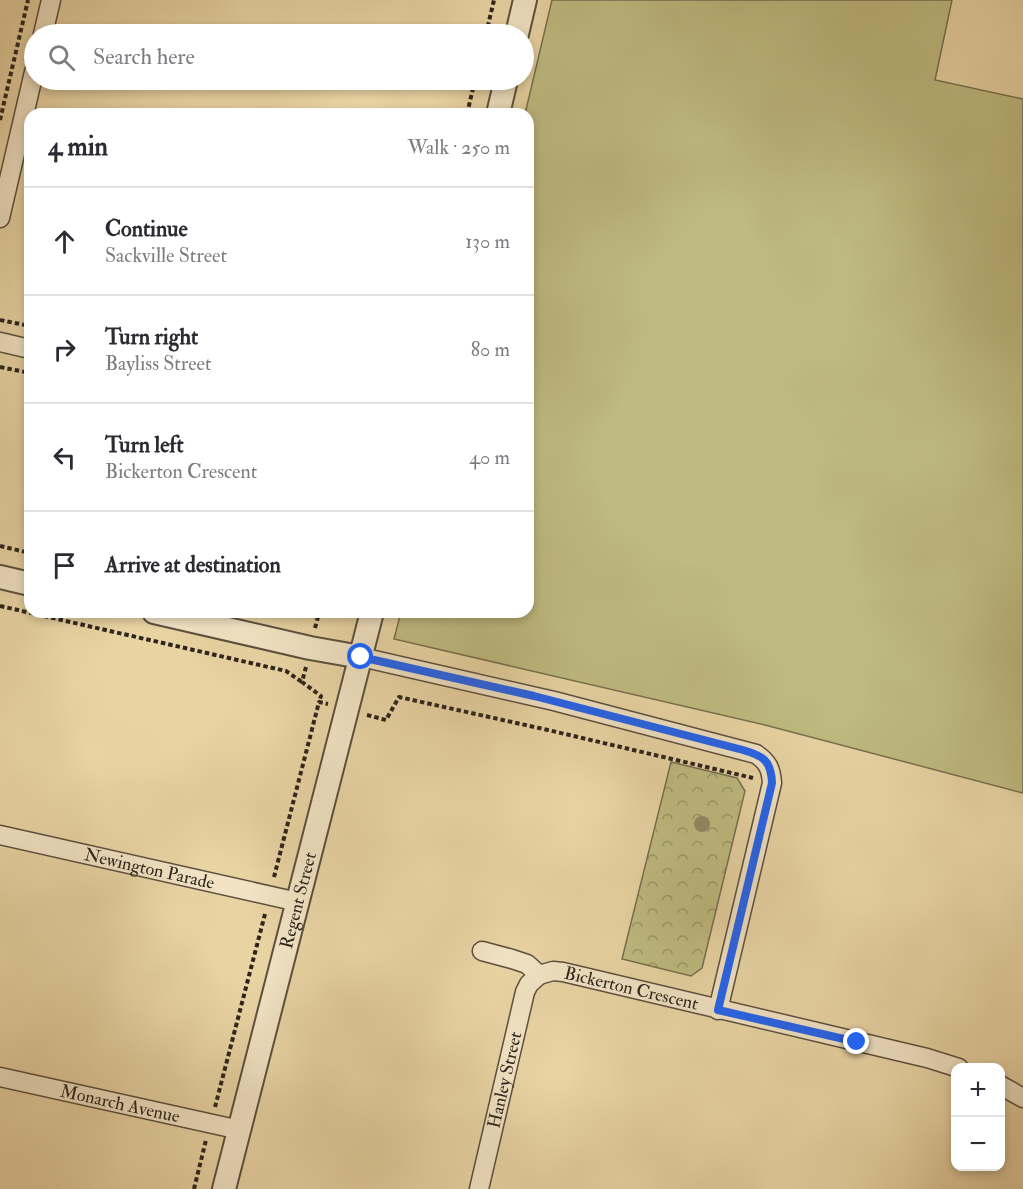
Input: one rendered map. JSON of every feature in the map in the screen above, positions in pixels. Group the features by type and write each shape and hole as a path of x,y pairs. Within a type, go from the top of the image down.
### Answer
{"street":[{"path":"45,24 51,0"},
{"path":"519,24 525,0"},
{"path":"26,108 30,90"},
{"path":"499,108 504,90"},
{"path":"0,218 24,115"},
{"path":"0,342 24,348"},
{"path":"0,577 24,583"},
{"path":"180,618 544,698 762,757 770,767 772,783 718,1010"},
{"name":"Regent Street","path":"224,1189 371,618"},
{"name":"Newington Parade","path":"0,835 298,902"},
{"name":"Bickerton Crescent","path":"482,951 527,964 539,975 553,971 563,972 951,1066"},
{"name":"Hanley Street","path":"485,1188 525,992 529,984 539,975"},
{"name":"Monarch Avenue","path":"0,1077 240,1130"},
{"path":"1005,1088 1023,1098"}],"path":[{"path":"0,120 28,0"},
{"path":"488,24 494,0"},
{"path":"468,108 473,90"},
{"path":"0,320 24,325"},
{"path":"0,367 24,372"},
{"path":"0,546 24,552"},
{"path":"0,606 24,611"},
{"path":"53,618 286,671 321,696 318,702"},
{"path":"302,682 310,648"},
{"path":"386,720 399,697 750,777"},
{"path":"194,1189 262,922"}],"green space":[{"path":"552,0 952,0 935,80 1023,99 1023,793 765,725 394,639 399,618 534,618 534,108 526,108 531,90 534,90 534,76"},
{"path":"671,762 737,778 745,791 702,968 691,976 622,959"}],"route":[{"path":"361,657 494,686 743,750 762,757 770,767 772,783 718,1010 857,1042"}]}
